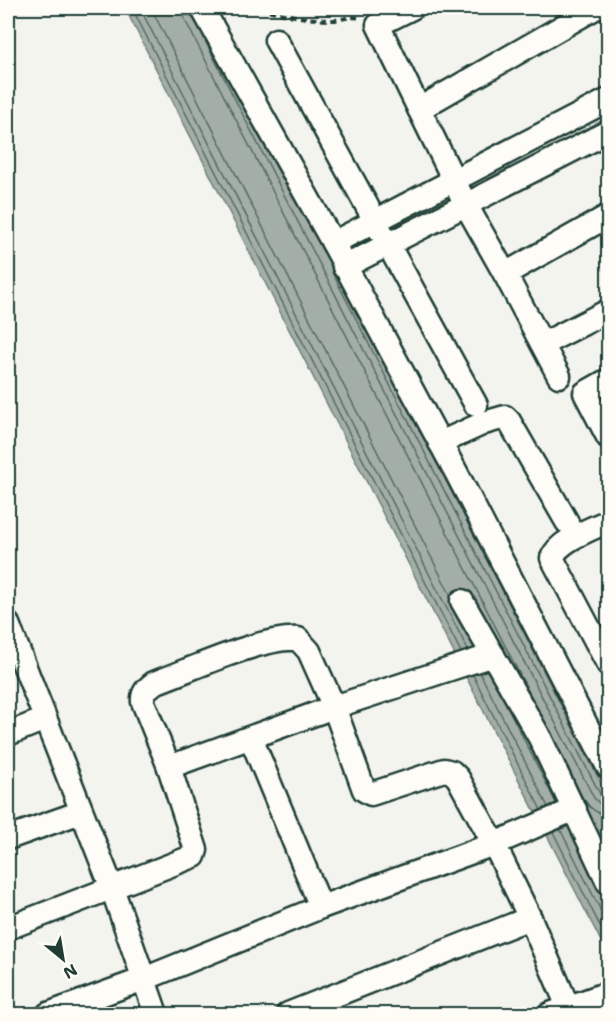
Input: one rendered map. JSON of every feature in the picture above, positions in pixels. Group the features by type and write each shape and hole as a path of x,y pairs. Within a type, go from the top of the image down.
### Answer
{"street":[{"path":"202,8 333,243 609,767"},
{"path":"412,8 378,26 466,205 506,274 559,376"},
{"path":"419,109 595,8"},
{"path":"276,40 476,405"},
{"path":"333,243 609,99"},
{"path":"344,267 609,132"},
{"path":"506,274 609,216"},
{"path":"543,344 609,311"},
{"path":"609,380 585,393 609,436"},
{"path":"440,443 484,423 505,417 567,522"},
{"path":"609,521 575,537 556,551 552,558 609,664"},
{"path":"462,601 540,738 609,882"},
{"path":"8,624 112,888 156,1014"},
{"path":"8,928 194,856 196,850 169,767 143,702 143,695 154,683 240,652 286,638 298,639 309,651 334,707 364,790 371,794 444,770 452,772 458,778 494,844 530,918 563,1012 609,993"},
{"path":"169,767 334,707 493,655"},
{"path":"8,734 45,719"},
{"path":"251,738 321,907"},
{"path":"48,1014 144,979 321,907 494,844 575,810"},
{"path":"8,838 81,812"},
{"path":"288,1014 530,918"}],"path":[{"path":"259,8 327,20 356,16 367,19 378,26"}],"water":[{"path":"125,8 204,8 608,797 608,955"}]}
